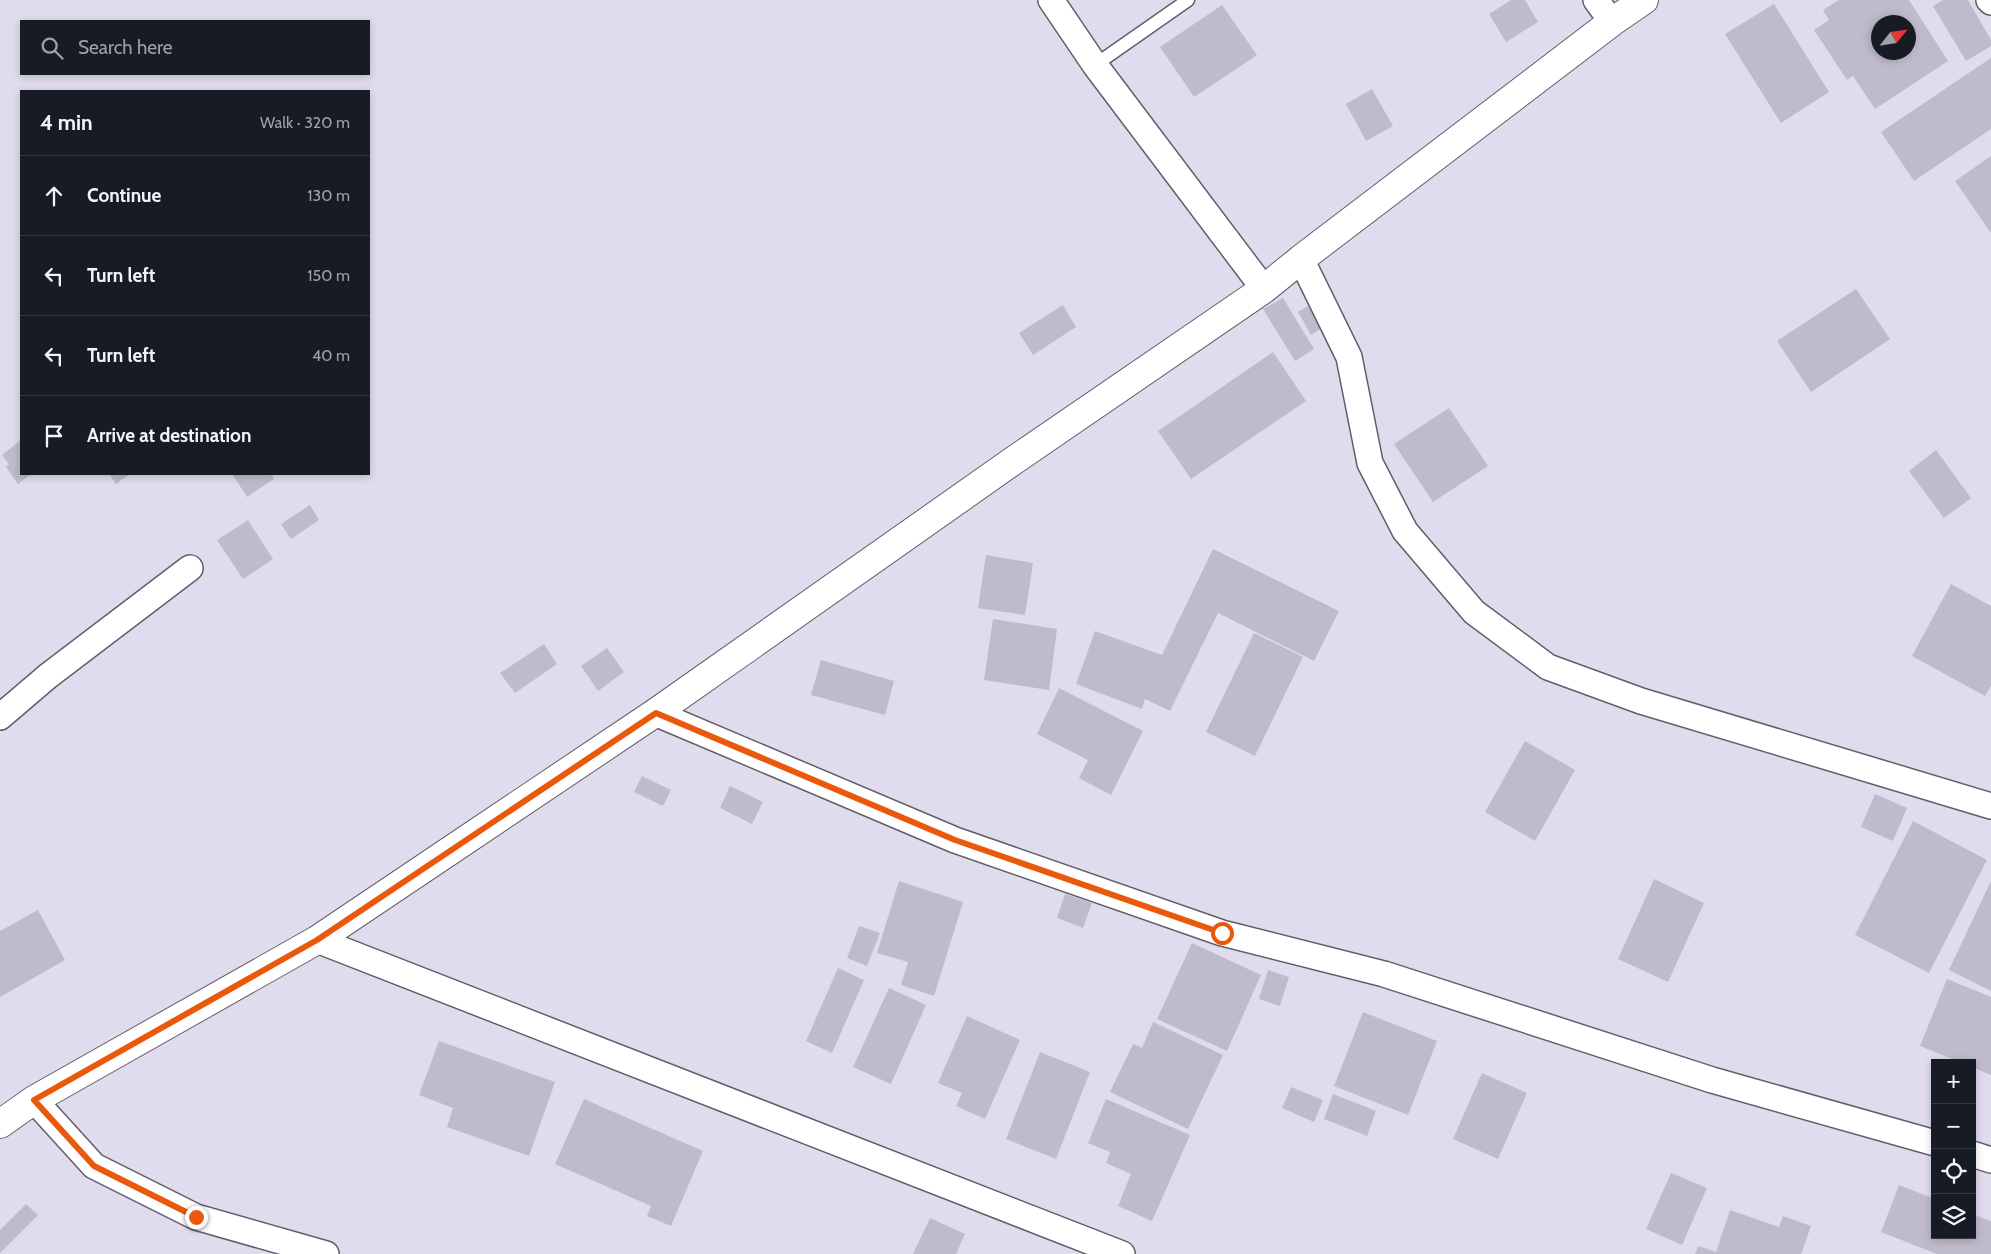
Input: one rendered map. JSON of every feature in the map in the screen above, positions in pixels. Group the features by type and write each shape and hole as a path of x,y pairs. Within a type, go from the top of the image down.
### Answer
{"street":[{"path":"1051,0 1095,65 1264,289"},
{"path":"1596,0 1612,22"},
{"path":"0,1124 34,1100 317,940 656,713 1013,461 1264,289 1612,22 1644,0"},
{"path":"1301,259 1349,357 1370,463 1405,531 1474,612 1548,668 1641,701 1991,806"},
{"path":"0,717 48,676 190,568"},
{"path":"656,713 955,840 1222,933 1384,974 1712,1080 1931,1143"},
{"path":"317,940 1122,1254"},
{"path":"34,1100 94,1166 196,1217 326,1254"},
{"path":"1976,1155 1991,1160"}],"lane":[{"path":"1095,65 1188,0"}],"building":[{"path":"1511,0 1525,0 1538,22 1506,42 1489,14"},
{"path":"1839,0 1909,0 1948,61 1875,109 1853,76 1847,80 1814,30 1829,20 1823,10"},
{"path":"1943,0 1968,0 1991,40 1991,46 1966,61 1933,6"},
{"path":"1774,4 1829,92 1781,123 1725,34"},
{"path":"1222,5 1257,55 1194,97 1160,47"},
{"path":"1991,58 1991,129 1914,181 1881,132"},
{"path":"1372,89 1393,126 1366,141 1346,104"},
{"path":"1991,156 1991,233 1955,181"},
{"path":"1856,289 1890,339 1811,392 1777,341"},
{"path":"1283,298 1314,349 1295,361 1263,309"},
{"path":"1313,303 1326,326 1311,335 1298,312"},
{"path":"1063,305 1076,327 1033,355 1019,333"},
{"path":"1273,352 1306,401 1191,479 1158,431"},
{"path":"1449,408 1488,466 1433,502 1394,444"},
{"path":"20,441 20,475 30,475 18,484 6,467 9,464 2,455"},
{"path":"1936,450 1971,498 1944,518 1909,471"},
{"path":"110,475 129,475 116,484"},
{"path":"233,475 272,475 274,479 247,497"},
{"path":"310,505 319,520 291,539 281,524"},
{"path":"248,520 273,559 243,579 217,540"},
{"path":"1213,549 1339,611 1314,661 1218,613 1170,711 1145,699 1142,709 1076,684 1095,631 1162,655"},
{"path":"986,555 1033,563 1025,615 978,608"},
{"path":"1951,584 1991,606 1991,686 1985,696 1912,656"},
{"path":"993,619 1057,629 1049,690 984,680"},
{"path":"1254,633 1303,657 1255,756 1206,732"},
{"path":"544,644 557,664 515,693 500,673"},
{"path":"607,648 624,672 598,691 581,666"},
{"path":"821,660 894,681 885,715 811,695"},
{"path":"1059,688 1143,731 1111,795 1079,778 1088,760 1037,734"},
{"path":"1525,741 1575,770 1535,841 1485,812"},
{"path":"642,776 671,790 663,806 634,792"},
{"path":"730,786 763,802 752,824 720,808"},
{"path":"1875,794 1907,808 1893,841 1861,827"},
{"path":"1913,821 1987,860 1929,973 1855,935"},
{"path":"1654,879 1704,903 1668,982 1618,959"},
{"path":"899,881 963,902 934,996 901,985 908,962 877,953"},
{"path":"1991,881 1991,991 1949,970"},
{"path":"1065,894 1092,903 1083,928 1057,918"},
{"path":"38,910 65,960 0,997 0,931"},
{"path":"859,926 880,933 867,966 847,958"},
{"path":"1192,943 1261,975 1227,1051 1157,1019"},
{"path":"838,968 864,980 832,1053 806,1041"},
{"path":"1268,970 1289,977 1280,1006 1259,999"},
{"path":"1947,979 1991,997 1991,1075 1976,1069 1976,1059 1952,1059 1920,1046"},
{"path":"889,988 926,1005 891,1084 853,1067"},
{"path":"1363,1012 1437,1041 1408,1115 1334,1086"},
{"path":"967,1016 1020,1040 985,1119 956,1106 962,1093 938,1083"},
{"path":"1153,1022 1223,1055 1188,1129 1110,1092 1133,1044 1142,1048"},
{"path":"439,1041 555,1082 529,1156 447,1127 453,1108 419,1095"},
{"path":"1040,1052 1090,1072 1056,1159 1006,1139"},
{"path":"1482,1073 1527,1093 1498,1159 1453,1139"},
{"path":"1291,1087 1323,1100 1314,1122 1282,1108"},
{"path":"1333,1094 1376,1111 1367,1136 1324,1119"},
{"path":"584,1099 703,1151 671,1226 647,1216 651,1206 555,1164"},
{"path":"1106,1099 1190,1135 1152,1221 1118,1206 1131,1174 1106,1163 1110,1152 1088,1143"},
{"path":"1671,1173 1707,1188 1682,1245 1646,1229"},
{"path":"1899,1185 1931,1197 1931,1239 1976,1239 1976,1215 1991,1221 1991,1254 1937,1254 1881,1232"},
{"path":"26,1204 38,1215 0,1253 0,1230"},
{"path":"1730,1210 1779,1227 1783,1216 1811,1226 1801,1254 1695,1254 1698,1246 1716,1252"},
{"path":"930,1218 965,1234 956,1254 913,1254"}],"route":[{"path":"196,1217 94,1166 34,1100 317,940 656,713 955,840 1222,933"}]}
